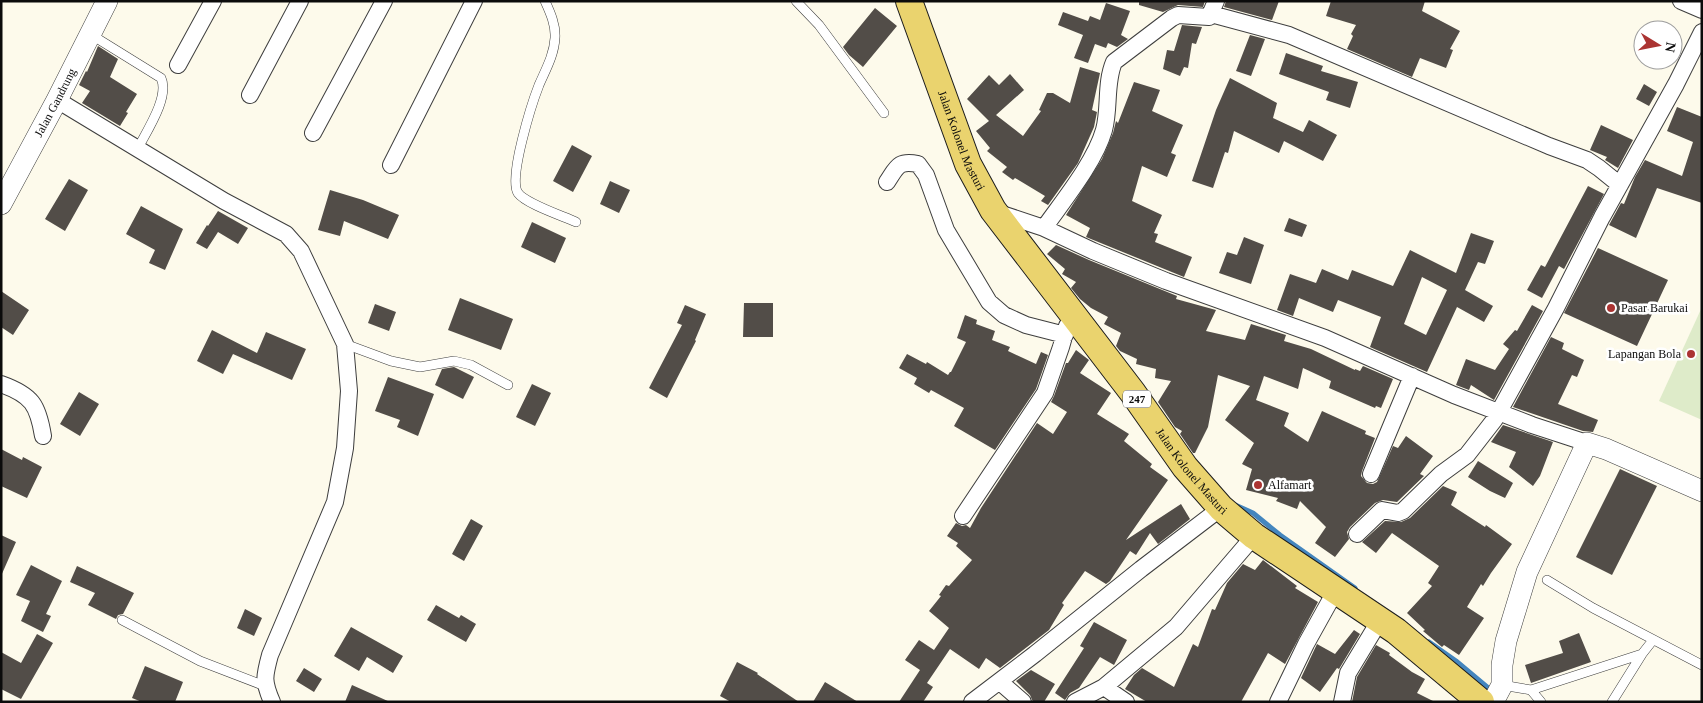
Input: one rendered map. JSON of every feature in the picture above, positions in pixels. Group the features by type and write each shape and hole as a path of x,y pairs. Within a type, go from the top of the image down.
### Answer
{"main road":[{"name":"Jalan Kolonel Masturi","path":"909,1 968,164 992,210 1068,323 1133,393 1185,467 1221,508 1254,536 1494,695"}],"street":[{"name":"Jalan Gandrung","path":"1,204 57,100 107,1"},
{"path":"178,65 213,1"},
{"path":"250,95 300,1"},
{"path":"313,133 384,1"},
{"path":"391,165 474,1"},
{"path":"1681,1 1702,10"},
{"path":"1044,228 1094,155 1103,131 1110,72 1114,62 1172,18 1178,16 1209,16 1214,8 1288,35 1522,135 1587,160 1620,185"},
{"path":"1357,534 1382,510 1398,513 1403,511 1440,474 1467,455 1486,432 1556,308 1702,32"},
{"path":"57,100 224,201 286,234 301,251 346,344 349,391 346,439 335,502 270,655 265,672 265,686 272,702"},
{"path":"887,182 899,165 907,162 918,164 926,175 946,230 989,302 1004,315 1026,325 1068,323 1045,393 963,516"},
{"path":"992,210 1044,228 1092,251 1166,281 1325,338 1454,394 1532,425 1606,449 1702,491"},
{"path":"1371,474 1412,376"},
{"path":"1,384 20,392 33,403 40,414 43,436"},
{"path":"1494,695 1506,641 1527,572 1587,443"},
{"path":"972,702 1221,508"},
{"path":"1075,702 1104,687 1176,627 1254,536"},
{"path":"1278,702 1306,644 1336,590"},
{"path":"1342,702 1348,673 1380,620"},
{"path":"1000,682 1023,702"},
{"path":"1104,687 1126,702"}],"lane":[{"path":"545,1 551,14 555,36 553,55 530,110 516,168 515,180 518,192 528,201 576,222"},
{"path":"796,1 819,25 884,113"},
{"path":"90,34 161,78 164,84 164,93 159,106 137,150"},
{"path":"346,344 391,361 420,366 454,361 471,365 508,385"},
{"path":"1547,580 1593,608 1702,665"},
{"path":"122,620 200,661 265,686"},
{"path":"1612,702 1642,654 1654,640"},
{"path":"1494,695 1531,690 1642,654"},
{"path":"1531,690 1541,702"}],"green space":[{"name":"Lapangan Bola","path":"1702,307 1702,420 1659,401"}],"building":[{"path":"1139,1 1205,1 1203,7 1178,5 1163,12 1139,5"},
{"path":"1226,1 1279,1 1272,20 1224,7"},
{"path":"1331,1 1425,1 1422,11 1460,31 1450,49 1453,50 1446,68 1420,58 1412,77 1347,49 1353,36 1351,34 1356,25 1326,16"},
{"path":"1106,3 1130,11 1121,35 1128,39 1117,47 1108,43 1106,48 1095,44 1088,63 1074,58 1083,35 1058,25 1063,12 1088,21 1090,16 1100,20"},
{"path":"875,8 897,26 863,67 843,47"},
{"path":"1182,25 1202,27 1196,44 1192,43 1188,68 1184,67 1180,76 1163,69 1167,50 1174,51"},
{"path":"1250,35 1265,39 1251,76 1236,71"},
{"path":"98,46 118,59 110,77 137,94 120,126 82,103 90,91 79,85"},
{"path":"1286,53 1323,66 1321,71 1358,82 1350,108 1326,100 1329,92 1279,74"},
{"path":"1080,67 1100,73 1092,110 1097,112 1094,127 1078,163 1048,205 1041,201 1045,196 1015,178 1013,180 1002,172 1007,167 987,151 990,148 976,131 989,121 967,99 989,75 999,85 1010,74 1024,90 996,115 1023,136 1041,111 1039,110 1047,93 1053,93 1070,103"},
{"path":"1230,78 1277,103 1273,118 1303,132 1309,120 1337,135 1323,161 1284,141 1279,153 1234,131 1228,153 1225,152 1213,188 1192,181 1216,110"},
{"path":"1134,82 1160,90 1152,111 1183,125 1171,153 1176,155 1167,177 1142,166 1132,201 1162,215 1154,233 1158,234 1155,242 1192,257 1184,277 1086,237 1090,228 1066,215 1102,159 1116,121 1118,123"},
{"path":"1644,84 1657,92 1649,106 1636,99"},
{"path":"1677,107 1702,117 1702,203 1657,188 1636,238 1609,225 1621,203 1624,204 1635,177 1645,160 1682,176 1693,142 1667,131"},
{"path":"1601,125 1633,140 1618,168 1605,160 1607,157 1590,150"},
{"path":"572,145 592,156 573,192 553,181"},
{"path":"69,179 88,190 65,231 45,219"},
{"path":"610,181 630,190 619,213 600,204"},
{"path":"1588,186 1604,194 1564,269 1559,266 1542,298 1527,290 1541,265 1545,267"},
{"path":"330,190 363,200 399,215 388,239 344,221 340,236 318,230"},
{"path":"141,206 183,229 165,270 149,263 155,250 126,234"},
{"path":"218,211 248,228 238,244 218,232 207,249 196,243"},
{"path":"1289,218 1307,225 1302,237 1284,231"},
{"path":"532,222 566,238 555,263 521,247"},
{"path":"1471,233 1494,241 1485,264 1478,262 1465,290 1493,306 1484,322 1457,307 1427,372 1370,347 1381,317 1338,300 1333,312 1299,298 1293,316 1277,310 1290,274 1316,283 1322,269 1348,280 1352,270 1393,286 1410,250 1456,273","holes":["1422,277 1447,290 1426,335 1404,324"]},
{"path":"1244,237 1264,245 1251,284 1219,273 1227,252 1237,255"},
{"path":"1056,245 1177,296 1176,299 1216,310 1206,331 1245,340 1251,324 1286,335 1284,341 1311,349 1355,370 1360,371 1363,366 1393,379 1381,408 1376,406 1375,408 1329,388 1331,381 1303,368 1298,389 1264,376 1256,400 1289,413 1284,426 1308,442 1322,411 1366,431 1365,434 1375,438 1361,476 1367,483 1373,484 1377,482 1393,446 1398,448 1406,436 1433,456 1420,474 1424,476 1397,502 1383,500 1375,503 1350,527 1347,532 1349,539 1335,557 1315,543 1326,527 1300,501 1297,509 1276,501 1278,498 1246,490 1252,469 1242,464 1254,443 1225,420 1250,386 1218,375 1208,427 1195,453 1193,453 1180,434 1182,431 1175,427 1158,402 1171,381 1155,378 1156,369 1136,364 1137,359 1120,351 1116,346 1121,333 1104,324 1108,317 1091,308 1080,299 1071,288 1076,282 1062,274 1065,269 1047,254"},
{"path":"1598,248 1668,280 1637,346 1564,313"},
{"path":"1,291 29,310 13,335 1,327"},
{"path":"460,298 513,319 501,350 448,330"},
{"path":"744,303 773,303 773,337 743,337"},
{"path":"375,304 396,312 389,331 368,323"},
{"path":"685,305 706,314 696,341 667,398 649,388 682,325 677,323"},
{"path":"1532,305 1543,311 1494,400 1471,385 1469,390 1456,385 1466,359 1495,370 1509,349 1503,344 1515,330 1517,331"},
{"path":"965,315 977,320 976,324 995,331 992,340 1010,347 1008,351 1036,364 1041,352 1048,355 1036,389 995,450 954,426 964,408 931,390 929,393 914,384 917,378 899,368 907,354 926,364 927,362 948,375 966,342 957,338"},
{"path":"212,330 257,353 266,332 306,349 292,380 233,354 223,374 197,361"},
{"path":"1551,337 1564,343 1562,349 1584,360 1577,377 1572,375 1558,404 1598,420 1593,432 1583,431 1513,407"},
{"path":"1076,350 1089,360 1080,373 1111,393 1097,414 1129,434 1124,441 1152,464 1150,467 1168,480 1126,540 1181,504 1190,519 1158,544 1150,533 1136,555 1130,551 1106,584 1085,571 1062,603 1064,605 1049,630 1000,668 986,658 979,669 950,649 927,683 933,687 923,702 899,702 920,670 905,660 919,640 934,650 949,628 929,611 941,596 939,595 946,585 949,586 972,560 956,546 958,543 947,536 956,523 970,528 1037,423 1053,434 1067,412 1051,402 1066,363 1068,363"},
{"path":"454,367 474,377 463,399 435,385 442,369"},
{"path":"388,377 434,394 418,436 397,427 400,420 375,411"},
{"path":"532,384 551,393 535,426 516,417"},
{"path":"79,392 99,404 80,436 60,424"},
{"path":"1503,425 1553,442 1540,476 1533,486 1509,467 1516,452 1491,442"},
{"path":"1,449 22,460 23,457 42,467 27,498 1,486"},
{"path":"1478,461 1513,483 1505,498 1468,477"},
{"path":"1620,469 1657,486 1612,575 1576,557"},
{"path":"1443,486 1457,492 1451,505 1485,527 1486,525 1512,544 1483,586 1481,584 1467,607 1484,618 1459,655 1444,645 1442,647 1423,631 1425,630 1407,613 1432,586 1428,583 1439,566 1392,533 1376,553 1362,542 1385,521 1401,522 1410,518"},
{"path":"471,519 483,526 464,561 452,554"},
{"path":"1,535 16,542 1,576"},
{"path":"1263,560 1297,586 1295,588 1318,602 1285,664 1268,653 1241,702 1147,702 1125,689 1134,675 1142,668 1174,687 1193,644 1198,647 1212,609 1215,610 1227,583 1243,564 1255,570"},
{"path":"31,565 62,581 46,614 51,616 43,632 21,621 30,601 16,595"},
{"path":"77,566 134,593 123,614 118,615 116,619 88,605 95,593 70,582"},
{"path":"436,605 459,618 461,615 476,624 466,642 427,620"},
{"path":"245,609 262,618 254,636 237,628"},
{"path":"1094,622 1127,640 1114,665 1100,657 1079,688 1070,693 1065,700 1055,693 1084,648 1080,646"},
{"path":"351,627 403,656 393,673 367,657 359,671 334,656"},
{"path":"1354,630 1360,634 1339,669 1337,668 1320,692 1301,678 1317,644 1335,654"},
{"path":"1579,633 1591,662 1531,683 1525,665 1563,653 1559,641"},
{"path":"37,634 53,643 21,699 1,689 1,652 21,663"},
{"path":"1376,645 1390,653 1389,655 1412,672 1425,679 1417,693 1435,702 1352,702 1357,677"},
{"path":"737,662 758,673 799,702 731,702 720,696"},
{"path":"145,666 183,682 175,702 142,702 132,698"},
{"path":"304,668 322,679 314,692 296,681"},
{"path":"1031,670 1055,684 1044,702 1033,702 1030,695 1016,681"},
{"path":"825,682 858,702 813,702"},
{"path":"352,685 390,702 345,702"}],"waterway":[{"path":"1233,504 1253,513 1280,535 1355,588"},
{"path":"1429,642 1456,661 1493,692"}],"place":[{"name":"Pasar Barukai","path":"1611,308"},
{"name":"Lapangan Bola","path":"1691,354"},
{"name":"Alfamart","path":"1258,485"}]}
